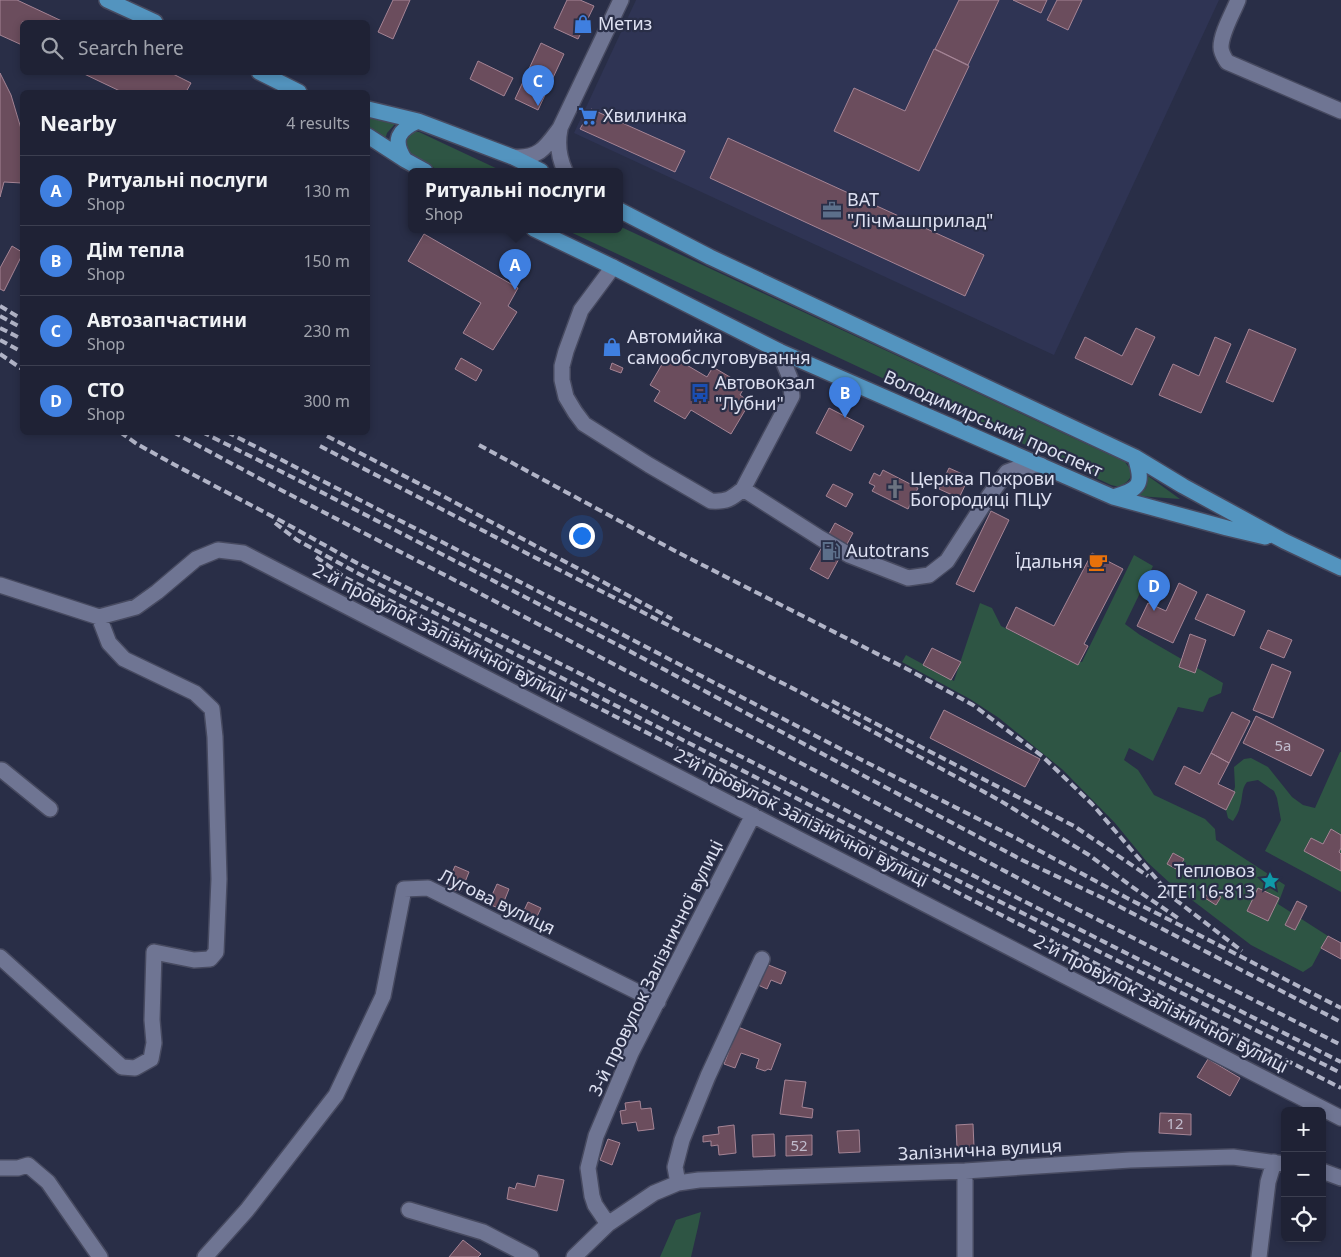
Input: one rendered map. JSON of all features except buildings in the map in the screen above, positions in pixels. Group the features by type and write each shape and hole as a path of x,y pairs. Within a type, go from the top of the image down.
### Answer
{"main road":[{"path":"107,0 151,20"},
{"path":"265,75 296,90"},
{"path":"370,109 418,121 513,157 535,168"},
{"path":"405,160 400,153 398,141 400,133 407,126 418,121"},
{"path":"370,137 420,168"},
{"name":"Володимирський проспект","path":"623,212 710,257 1135,457 1183,486 1284,541 1341,568"},
{"name":"Володимирський проспект","path":"542,233 778,351 1113,497 1227,528 1284,541"},
{"name":"Володимирський проспект","path":"1113,497 1130,492 1140,480 1140,472 1135,457"}],"street":[{"path":"513,157 524,158 536,155 551,141 560,128 620,0"},
{"path":"1238,0 1221,41 1223,56 1227,62 1341,111"},
{"path":"560,128 558,138 563,164"},
{"path":"544,148 563,164"},
{"path":"613,267 581,310 566,351 562,366 562,380 566,397 584,424 711,500 722,502 731,499 743,489 792,396 790,378 778,351"},
{"path":"743,489 849,555 908,578 929,575 948,561 989,496 1007,472 1021,467 1041,465"},
{"name":"2-й провулок Залізничної вулиці","path":"99,617 136,607 196,559 218,550 243,553 1341,1118"},
{"path":"0,585 99,617 109,642 124,659 195,693 212,709 215,737 219,879 216,952 210,959 194,960 154,952 152,1020 154,1043 151,1058 135,1068 122,1067 0,957"},
{"path":"0,770 50,809"},
{"name":"3-й провулок Залізничної вулиці","path":"608,1224 595,1205 588,1168 596,1136 631,1053 753,815"},
{"name":"Лугова вулиця","path":"205,1257 247,1210 336,1095 383,996 404,890 428,888 658,1002"},
{"path":"678,1183 675,1167 682,1140 708,1076 762,959"},
{"name":"Залізнична вулиця","path":"574,1257 608,1224 654,1193 678,1183 699,1180 965,1171 1130,1160 1234,1157 1279,1163"},
{"path":"1259,1257 1268,1182 1279,1163"},
{"path":"0,1168 18,1168 28,1165 48,1182 100,1257"},
{"path":"965,1171 965,1257"},
{"path":"1326,1172 1341,1178"},
{"path":"409,1210 483,1232 531,1257"}],"shaded area":[{"path":"636,0 1219,0 1054,355 574,133"}],"green space":[{"path":"370,118 395,124 387,133 384,143 370,132"},
{"path":"419,132 496,168 434,168 406,155 404,140 409,134"},
{"path":"623,228 1125,462 1130,469 1130,478 1122,485 1111,485 573,233 623,233"},
{"path":"1148,476 1180,499 1138,496 1146,488"},
{"path":"1134,555 1153,566 1125,624 1140,635 1223,683 1221,693 1209,698 1203,712 1178,707 1153,761 1129,748 1124,760 1138,770 1154,795 1205,819 1215,829 1216,840 1285,885 1278,904 1328,936 1312,966 1303,972 1251,945 1171,884 1147,862 1115,823 1063,770 999,718 970,699 902,662 906,655 954,681 980,603 992,608 1001,626 1074,662 1082,662"},
{"path":"1340,752 1341,892 1265,851 1281,820 1274,791 1258,780 1247,782 1239,810 1233,821 1228,818 1226,810 1235,787 1234,767 1244,759 1251,758 1268,767 1292,797 1303,805 1315,808"},
{"path":"701,1212 691,1257 660,1257 676,1220"}],"railway":[{"path":"0,306 20,318"},
{"path":"0,316 20,327"},
{"path":"0,328 20,338"},
{"path":"0,340 20,351"},
{"path":"0,354 20,368"},
{"path":"124,435 175,465 357,563 571,669 1341,1062"},
{"path":"179,435 1052,896 1341,1045"},
{"path":"208,435 620,646 1022,860 1105,899 1341,1022"},
{"path":"233,435 610,628 1341,1008"},
{"path":"327,436 672,619"},
{"path":"479,445 677,552 907,669 973,705 1042,756 1092,804 1172,897 1242,951"},
{"path":"320,446 800,692 999,800 1089,855 1178,918"},
{"path":"275,523 297,540 363,576 919,861 1341,1073"},
{"path":"316,557 346,578 1341,1088"},
{"path":"832,701 1074,826 1148,876"}],"place":[{"name":"Метиз","path":"583,24"},
{"name":"Автозапчастини","path":"538,106"},
{"name":"Хвилинка","path":"588,116"},
{"name":"ВАТ \"Лічмашприлад\"","path":"832,210"},
{"name":"Ритуальні послуги","path":"515,290"},
{"name":"Автомийка самообслуговування","path":"612,347"},
{"name":"Автовокзал \"Лубни\"","path":"700,393"},
{"name":"Дім тепла","path":"845,418"},
{"name":"Церква Покрови Богородиці ПЦУ","path":"895,489"},
{"name":"Autotrans","path":"831,551"},
{"name":"Їдальня","path":"1098,562"},
{"name":"СТО","path":"1154,611"},
{"name":"Тепловоз 2ТЕ116-813","path":"1270,881"}]}
